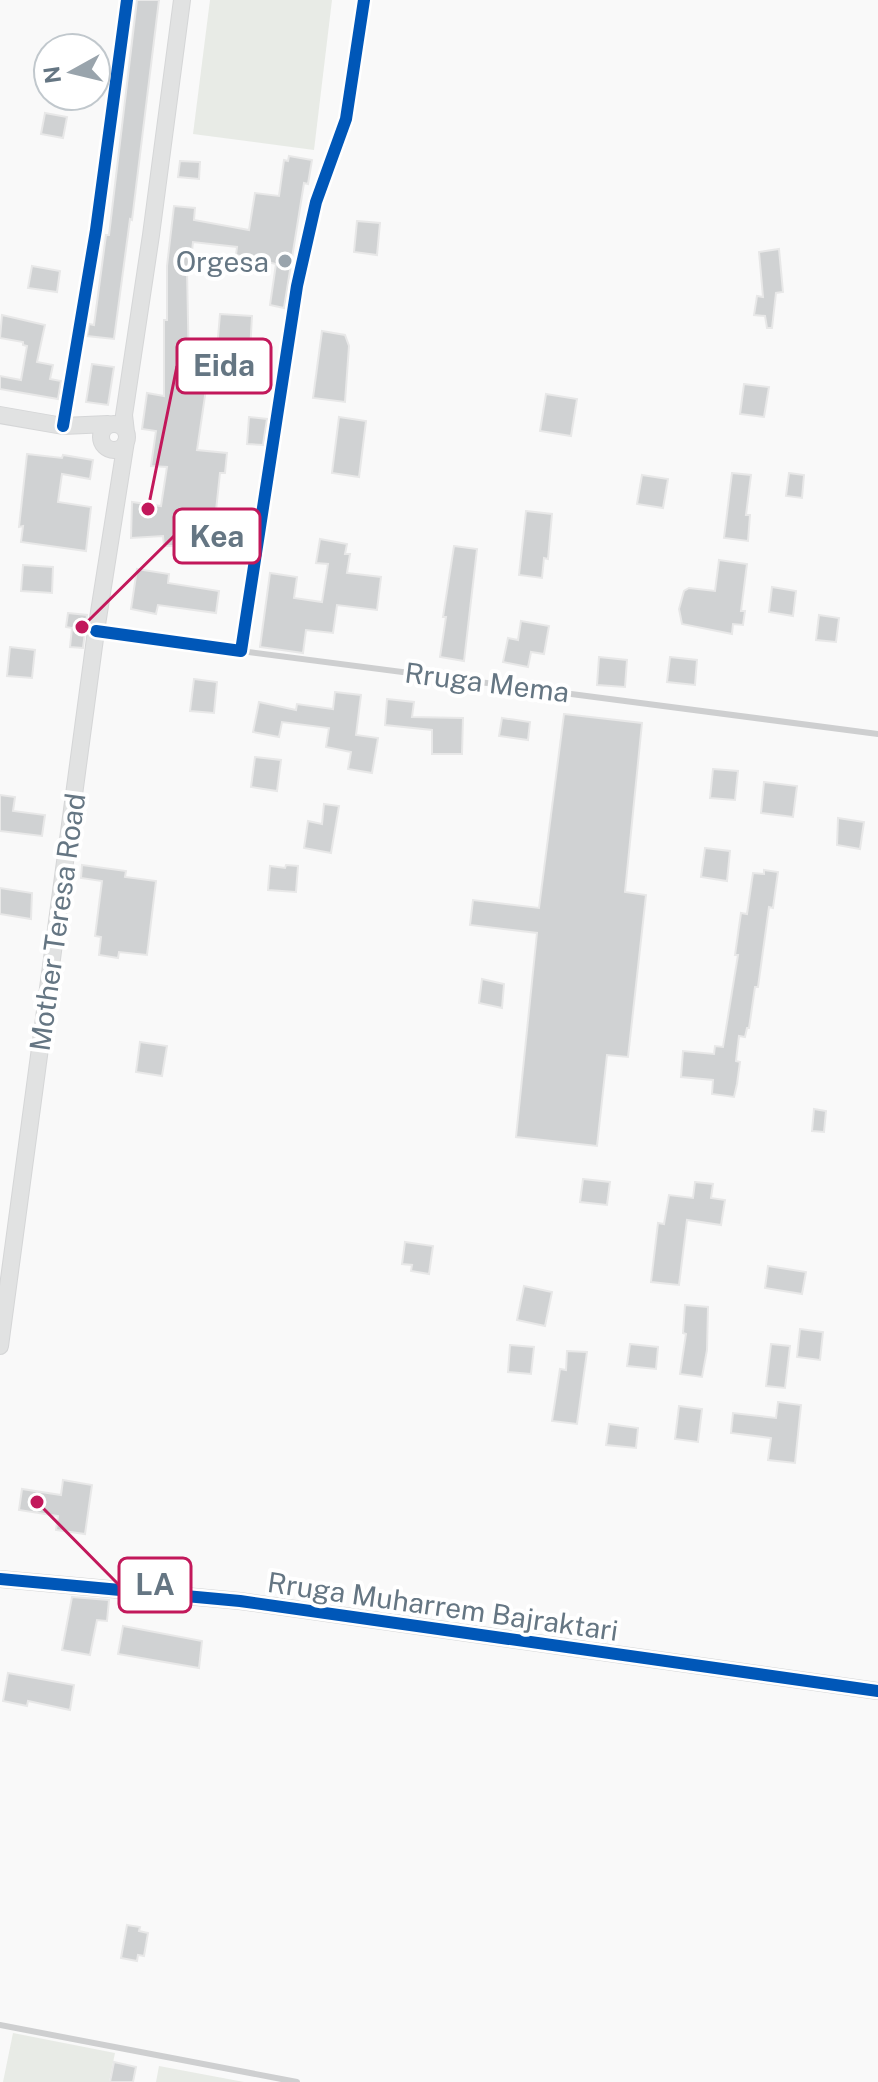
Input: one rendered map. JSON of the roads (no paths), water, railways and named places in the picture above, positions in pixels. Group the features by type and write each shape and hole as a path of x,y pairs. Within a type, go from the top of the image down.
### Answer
{"street":[{"path":"63,426 96,230 127,0"},
{"path":"0,415 63,426 85,433 117,450 151,235 182,0"},
{"path":"241,651 297,286 316,202 346,119 364,0"},
{"path":"63,426 119,427"},
{"path":"104,445 101,431 119,427"},
{"name":"Mother Teresa Road","path":"0,1346 2,1311 116,498 119,427"},
{"name":"Mother Teresa Road","path":"104,445 115,468 116,498"},
{"name":"Rruga Mema","path":"96,631 241,651"},
{"name":"Rruga Muharrem Bajraktari","path":"0,1579 240,1601 878,1691"}],"lane":[{"name":"Rruga Mema","path":"241,651 878,734"},
{"path":"0,2025 297,2082"}],"place":[{"name":"Orgesa","path":"285,261"},
{"name":"Eida","path":"148,509"},
{"name":"Kea","path":"82,627"},
{"name":"LA","path":"37,1502"}]}
